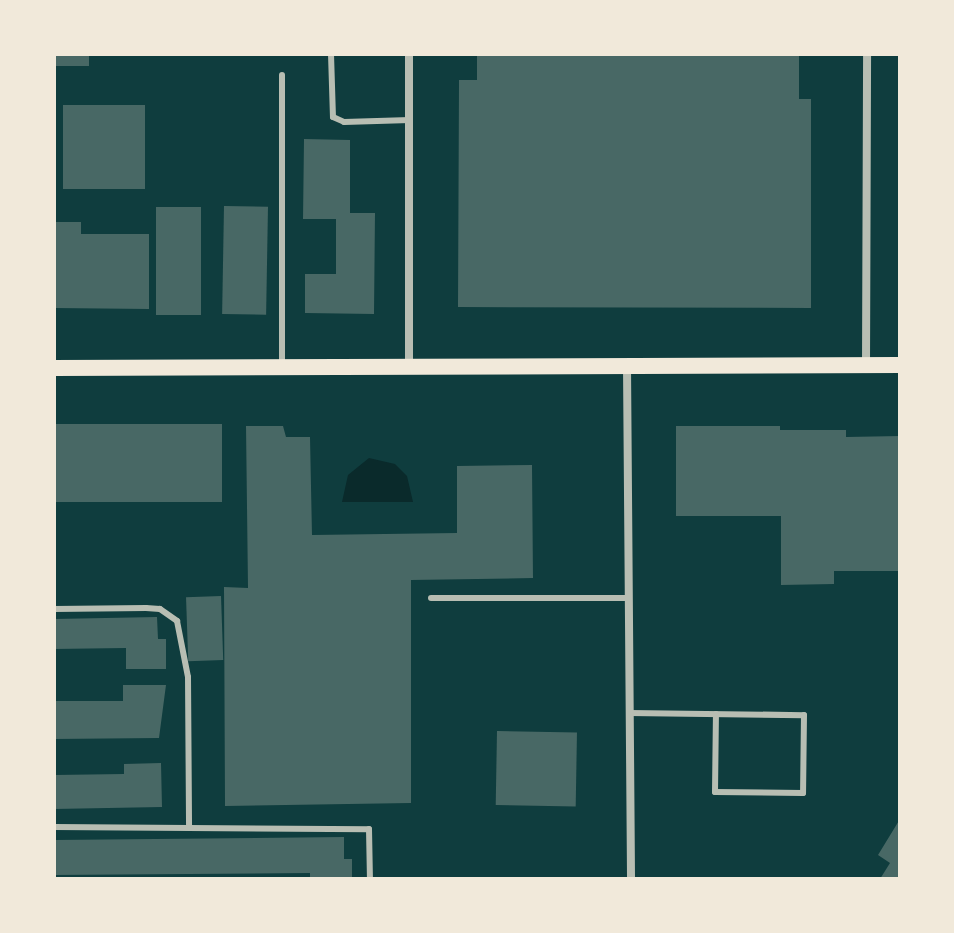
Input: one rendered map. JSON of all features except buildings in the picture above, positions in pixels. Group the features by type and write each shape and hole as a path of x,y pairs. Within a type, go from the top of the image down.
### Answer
{"main road":[{"path":"54,368 900,365"}],"street":[{"path":"409,54 409,366"},
{"path":"866,365 867,54"},
{"path":"627,365 631,879"}],"lane":[{"path":"331,54 333,117 344,122 410,120"},
{"path":"282,75 282,366"},
{"path":"431,598 628,598"},
{"path":"54,609 160,609 177,621 188,677 189,827"},
{"path":"629,713 804,715 803,793 715,792 716,714"},
{"path":"54,827 369,829 370,879"}],"water":[{"path":"369,458 395,464 407,476 413,502 342,502 348,475"}]}
